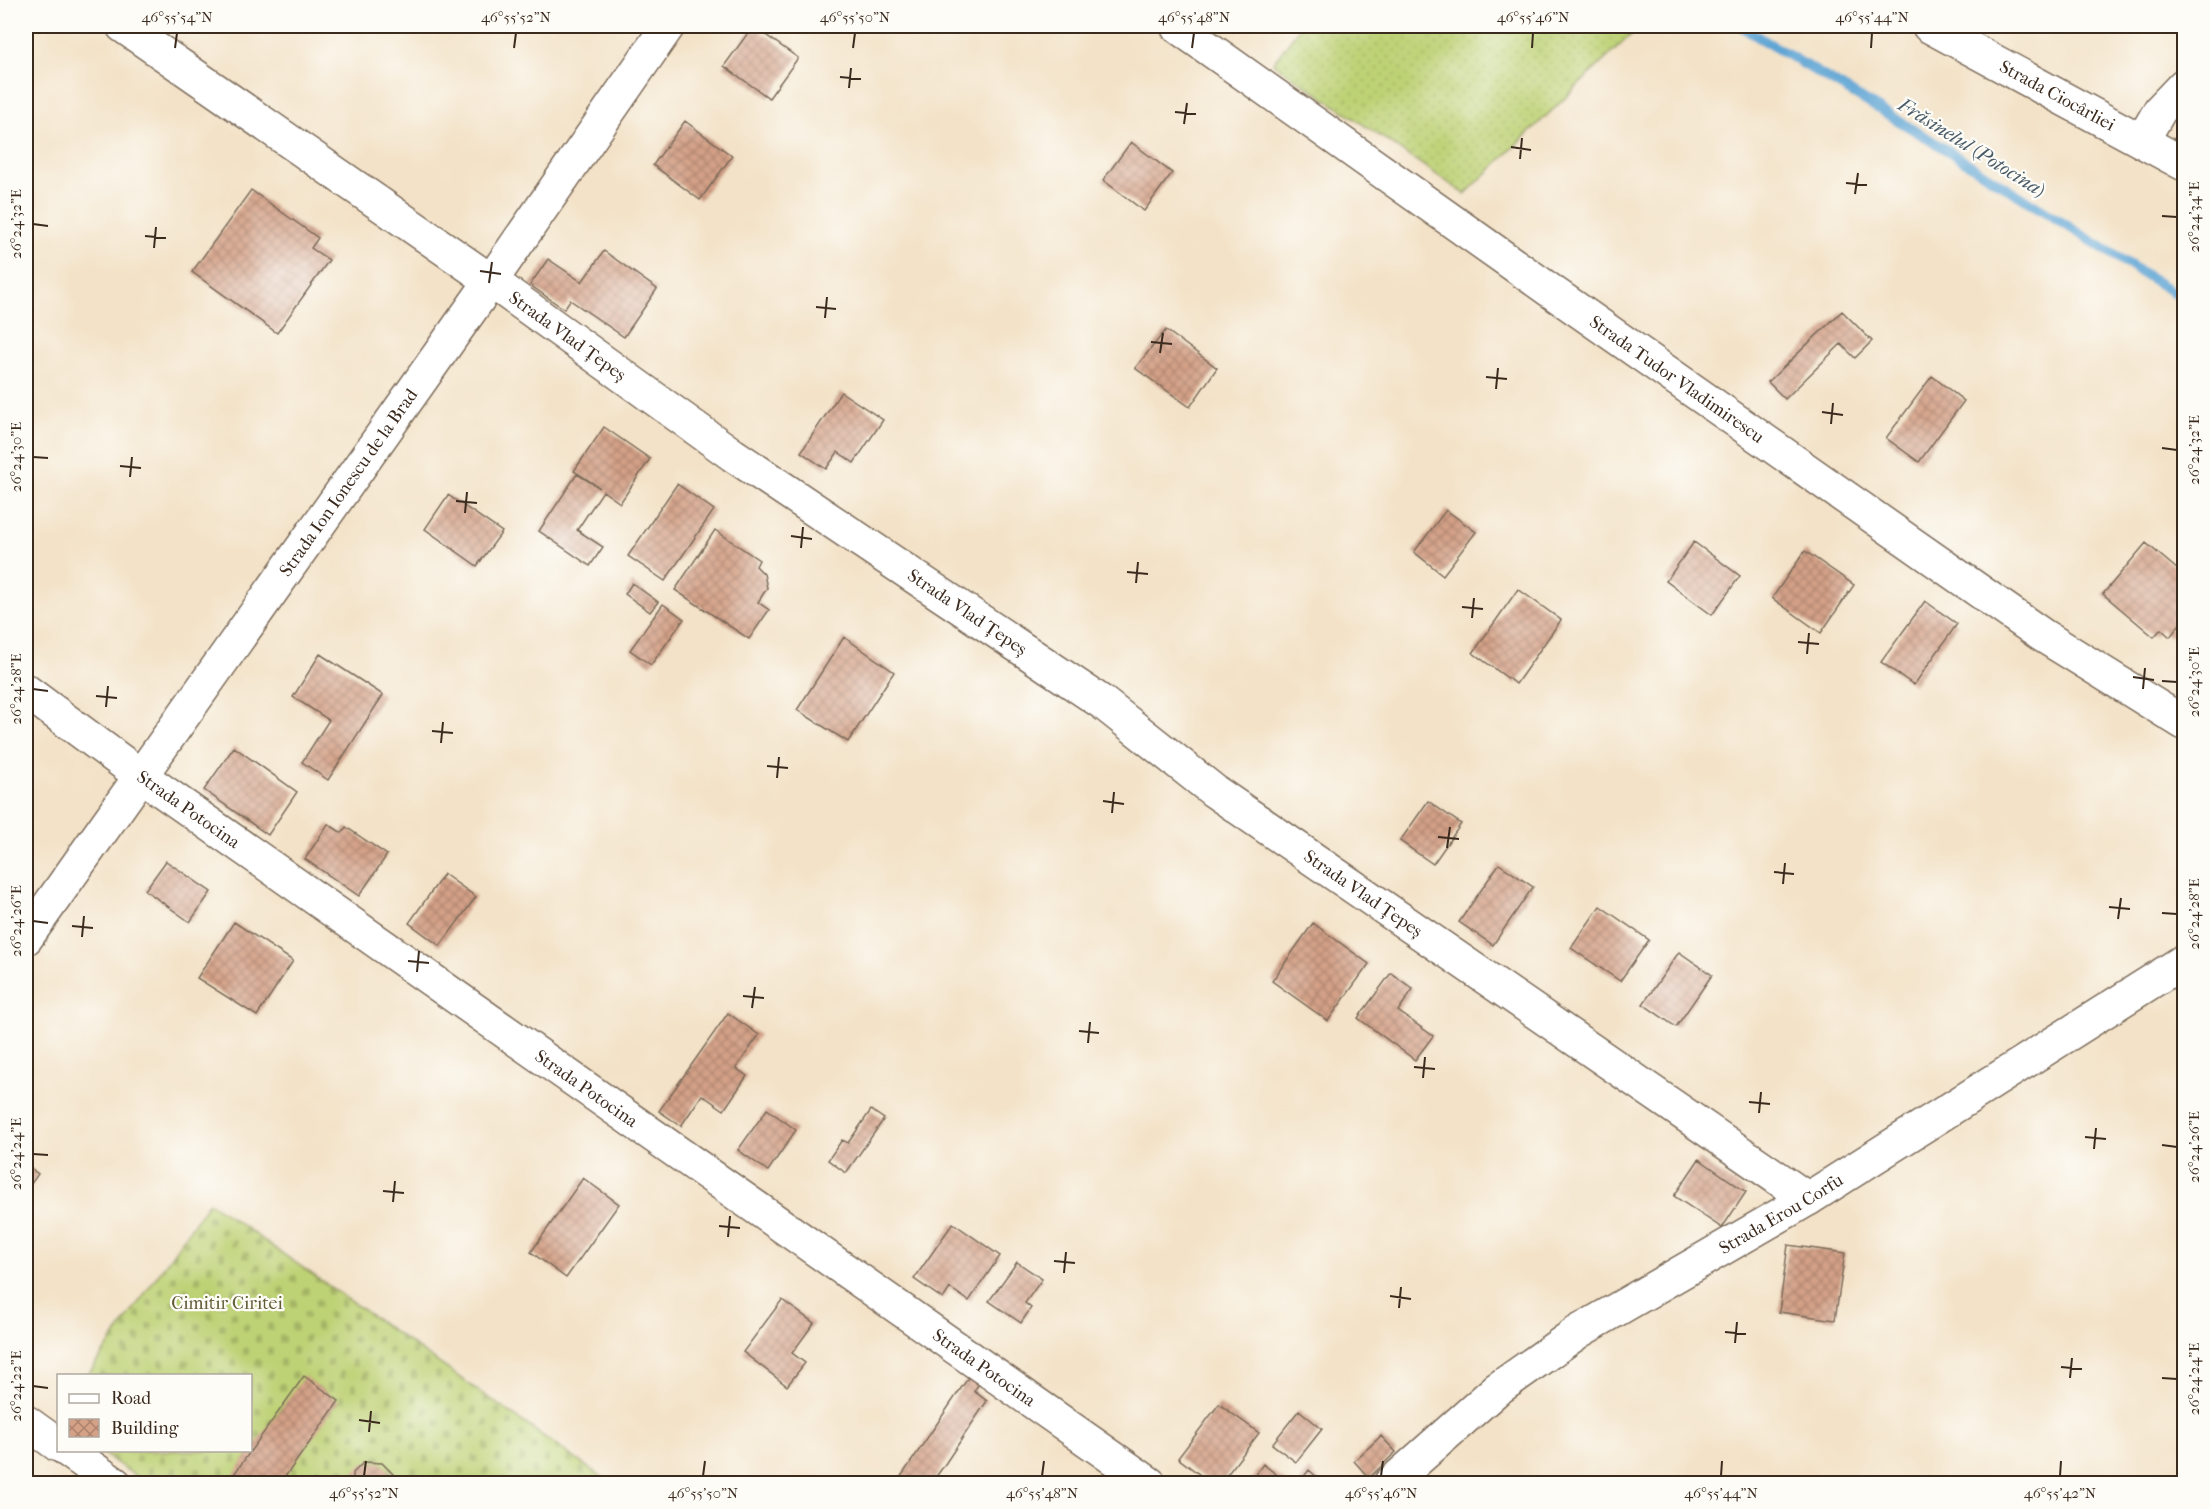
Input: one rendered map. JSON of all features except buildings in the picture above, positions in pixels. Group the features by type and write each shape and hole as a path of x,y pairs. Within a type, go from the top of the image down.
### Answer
{"street":[{"name":"Strada Vlad Țepeș","path":"123,26 491,281 733,455 1103,703 1215,790 1808,1199"},
{"name":"Strada Ion Ionescu de la Brad","path":"26,938 491,281 668,26"},
{"name":"Strada Tudor Vladimirescu","path":"1177,26 1548,290 2042,635 2184,723"},
{"name":"Strada Ciocârliei","path":"1929,26 2184,164"},
{"path":"2142,141 2160,110 2184,85"},
{"name":"Strada Potocina","path":"26,691 141,776 1150,1484"},
{"name":"Strada Erou Corfu","path":"1390,1484 1496,1390 1578,1332 1808,1199 2184,961"},
{"path":"26,1422 57,1444"},
{"path":"70,1452 115,1484"}],"green space":[{"path":"1301,26 1640,26 1465,194 1273,63"},
{"name":"Cimitir Ciritei","path":"209,1202 610,1483 146,1483 100,1452 252,1452 252,1374 88,1374"}],"waterway":[{"name":"Frăsinelul (Potocina)","path":"1740,26 1929,139 2184,299"}]}
